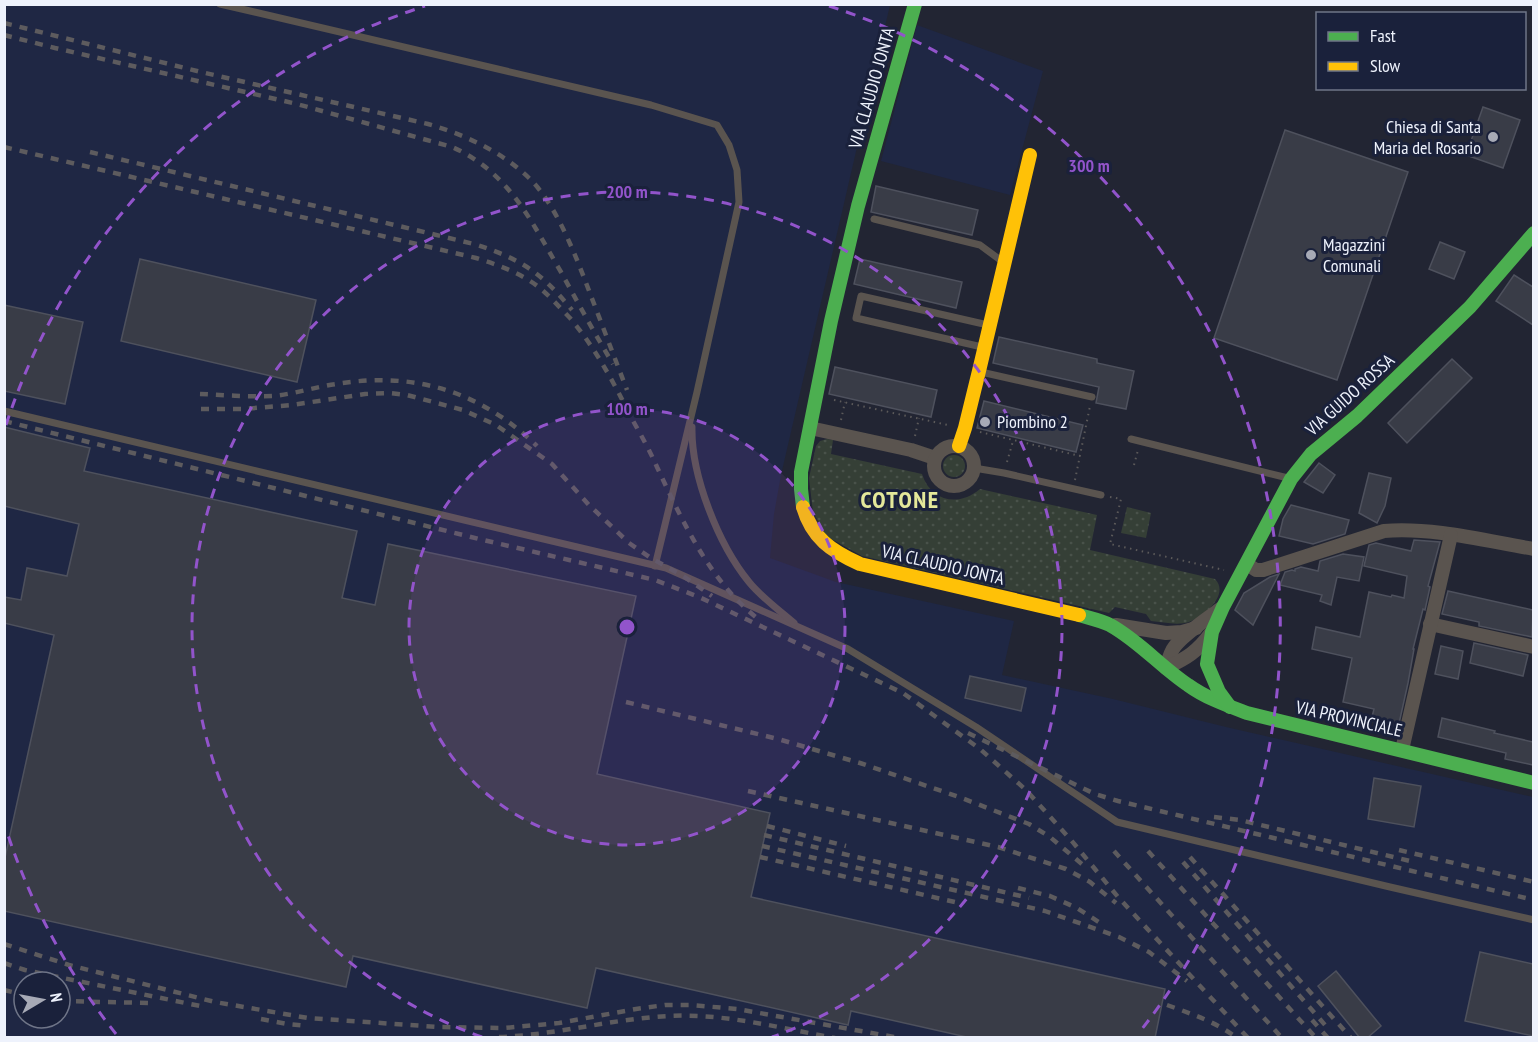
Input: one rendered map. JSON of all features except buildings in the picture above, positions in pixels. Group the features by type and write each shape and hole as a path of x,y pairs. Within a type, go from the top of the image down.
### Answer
{"street":[{"name":"VIA CLAUDIO JONTA","path":"915,4 858,206 831,321 801,472 801,501 805,516 820,540 845,559 1092,618 1126,634 1166,668"},
{"path":"959,446 1030,156"},
{"name":"VIA GUIDO ROSSA","path":"1166,668 1189,657 1203,645 1212,632 1291,479 1311,454 1357,416 1470,307 1533,233"},
{"path":"810,428 911,450 935,458"},
{"path":"959,446 970,454 974,468 967,481 953,486 939,479 935,473 935,458 945,448 959,446"},
{"path":"1246,564 1256,570 1263,570 1384,531 1402,530 1450,535 1533,549"},
{"path":"1402,750 1450,535"},
{"name":"VIA GUIDO ROSSA","path":"1166,668 1174,646 1223,607"},
{"name":"VIA GUIDO ROSSA","path":"1108,624 1166,633 1196,628"},
{"path":"1430,624 1533,647"},
{"name":"VIA GUIDO ROSSA","path":"1212,632 1207,664 1219,692 1230,707"},
{"name":"VIA PROVINCIALE","path":"1166,668 1205,696 1247,713 1533,783"}],"lane":[{"path":"220,4 651,105 717,125 729,145 737,170 739,202 692,414 655,566"},
{"path":"874,219 980,245 1005,263"},
{"path":"984,348 856,318 861,296 990,325"},
{"path":"979,371 1092,397"},
{"path":"4,411 666,568 849,649 966,721 1117,822 1533,920"},
{"path":"692,414 691,440 701,489 725,547 750,582 798,627"},
{"path":"1131,439 1291,479"},
{"path":"974,468 1101,495"}],"path":[{"path":"1073,488 1092,397"},
{"path":"838,434 845,402"},
{"path":"911,450 918,418"},
{"path":"1004,473 1013,440"},
{"path":"1134,465 1140,441"},
{"path":"1101,495 1121,499 1110,544 1233,572"}],"shaded area":[{"path":"5,5 890,5 781,475 774,514 770,558 836,582 1014,621 1002,675 1533,797 1533,1037 5,1038"},
{"path":"917,25 1043,71 1010,195 881,161"},
{"path":"833,440 831,454 922,474 932,491 946,499 963,498 980,489 1097,515 1090,550 1215,579 1219,585 1217,599 1206,612 1192,621 1181,624 1151,621 1146,614 1115,607 1109,613 862,556 826,536 813,512 809,478 816,446 820,441"},
{"path":"954,455 962,458 965,466 962,474 954,477 946,474 943,466 946,458"},
{"path":"1127,507 1151,513 1146,538 1121,533"}],"railway":[{"path":"4,23 201,72 428,124 455,133 494,152 529,178 557,217 579,266 627,390"},
{"path":"4,35 297,104 452,147 472,157 504,184 517,200 613,364"},
{"path":"4,147 476,258 510,270 530,281 546,293 570,318 588,342 618,392 699,549 725,586 757,618"},
{"path":"90,152 474,244 505,255 529,268 540,276 572,310"},
{"path":"200,394 273,396 328,385 365,381 392,380 419,383 469,399 493,411 537,446"},
{"path":"201,409 243,409 292,405 365,394 389,393 407,395 463,410 496,425 552,464 589,505 629,543 712,596"},
{"path":"4,421 479,539 655,580 699,597 903,693 980,749 1026,790 1118,897 1248,1038"},
{"path":"626,702 778,739 860,763 959,797 1029,824 1050,837 1083,865"},
{"path":"968,733 1095,794 1118,801 1534,900"},
{"path":"748,791 998,847 1066,869 1090,882 1116,903"},
{"path":"1214,817 1240,820 1410,861"},
{"path":"767,826 846,846"},
{"path":"764,835 1029,898"},
{"path":"762,846 1045,911 1119,937 1149,952 1187,981"},
{"path":"1399,850 1534,882"},
{"path":"1114,851 1282,1038"},
{"path":"1148,851 1316,1038"},
{"path":"760,857 959,903"},
{"path":"1190,857 1351,1038"},
{"path":"1183,862 1325,1025"},
{"path":"1018,888 1050,896 1077,908 1105,926"},
{"path":"4,944 69,965 215,1002 308,1018 439,1027 504,1028 559,1023 665,1005 691,1005 737,1009 900,1038"},
{"path":"4,963 25,970 205,1007"},
{"path":"4,990 12,992"},
{"path":"72,1001 150,1003"},
{"path":"1167,1005 1212,1023 1237,1038"},
{"path":"499,1037 626,1020 689,1016 752,1022 835,1038"},
{"path":"261,1019 308,1026"},
{"path":"1312,1020 1328,1038"}],"traffic: fast":[{"path":"803,507 801,472 831,321 858,206 915,4"},
{"path":"1230,707 1219,692 1207,664 1212,632 1291,479 1311,454 1357,416 1470,307 1534,233"},
{"path":"1079,615 1110,625 1195,690 1247,713 1534,783"}],"traffic: slow":[{"path":"959,446 1030,155"},
{"path":"803,507 817,535 840,554 860,564 1079,615"}],"place":[{"name":"Chiesa di Santa Maria del Rosario","path":"1493,137"},
{"name":"Magazzini Comunali","path":"1311,255"},
{"name":"Piombino 2","path":"985,422"}],"district":[{"name":"COTONE","path":"900,500"}]}
